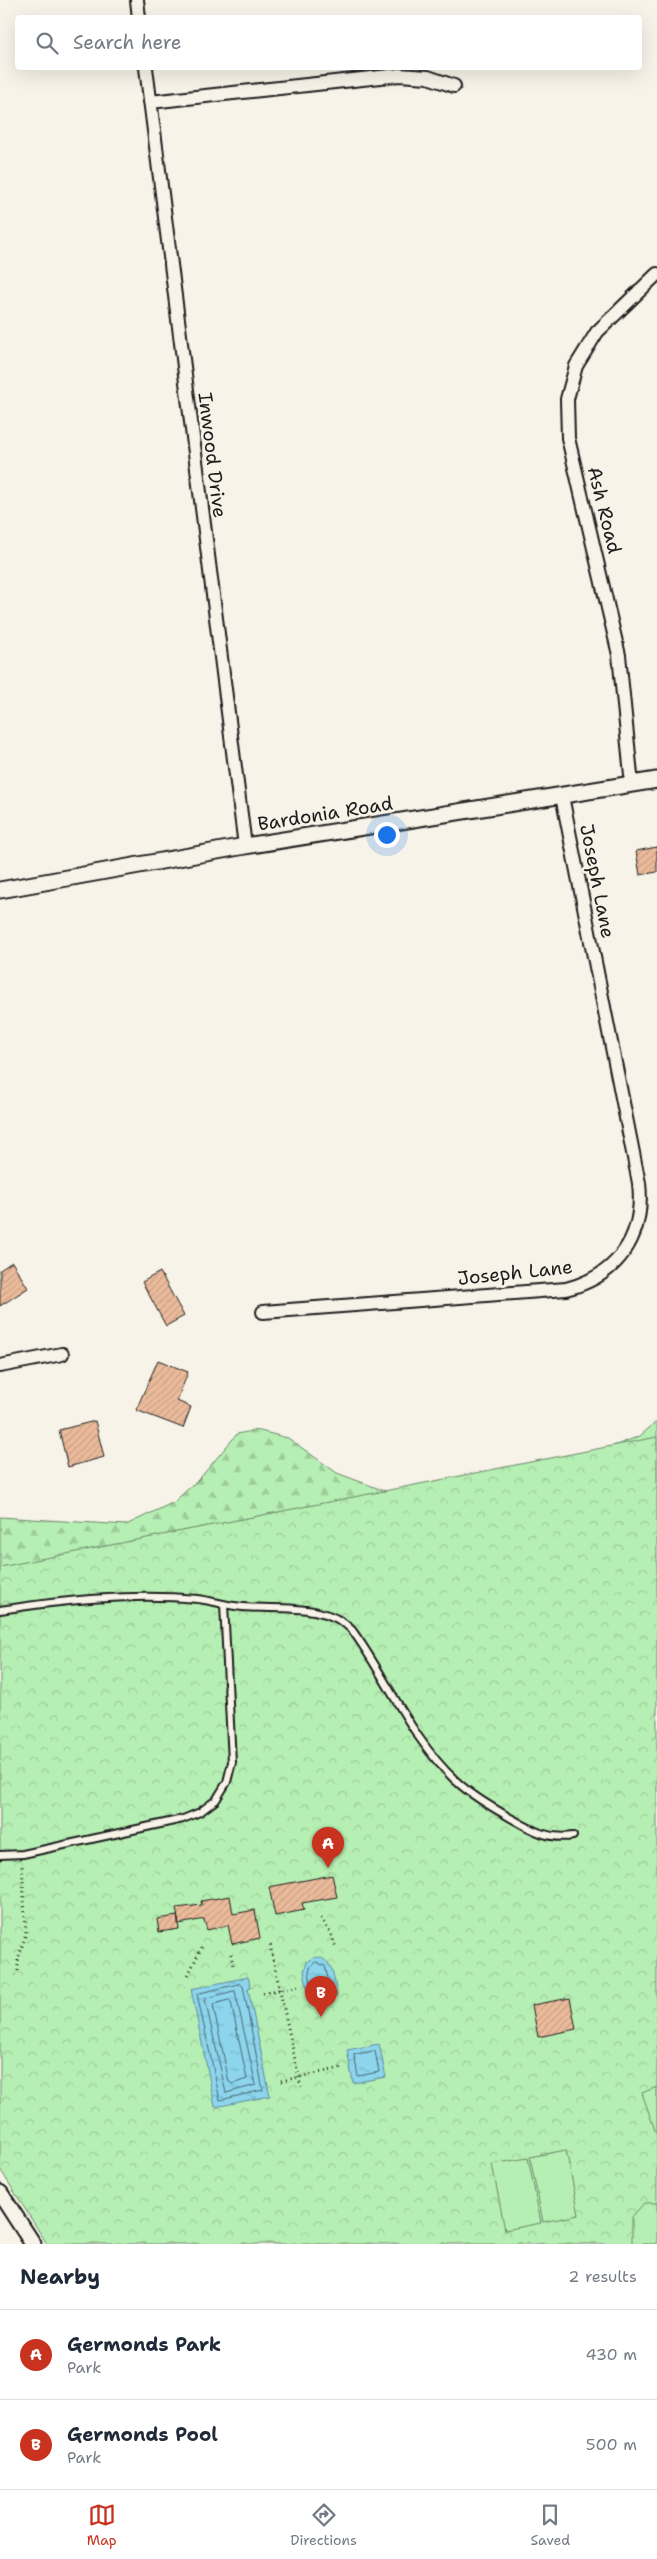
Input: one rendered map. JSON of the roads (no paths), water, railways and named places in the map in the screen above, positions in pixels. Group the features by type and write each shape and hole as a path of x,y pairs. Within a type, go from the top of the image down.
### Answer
{"street":[{"path":"137,0 139,15"},
{"name":"Inwood Drive","path":"146,70 245,846"},
{"path":"150,102 399,75 428,77 454,86"},
{"name":"Ash Road","path":"632,785 619,655 568,438 567,399 576,366 596,332 657,274"},
{"name":"Bardonia Road","path":"0,890 245,846 657,780"},
{"name":"Joseph Lane","path":"263,1312 566,1289 599,1276 611,1266 626,1248 639,1217 639,1183 562,796"},
{"path":"0,1366 62,1354"},
{"path":"0,2193 33,2244"}],"lane":[{"path":"0,1610 60,1602 130,1598 197,1599 240,1607 314,1611 339,1618 358,1638 424,1744 456,1781 489,1805 542,1835 557,1838 573,1836"},
{"path":"0,1855 23,1854 106,1837 191,1816 216,1800 227,1782 232,1762 224,1604"}],"water":[{"path":"315,1957 322,1958 330,1966 337,1996 310,2002 304,1971 307,1962"},
{"path":"248,1977 251,1987 248,1988 270,2096 215,2107 191,1989"},
{"path":"379,2044 386,2077 353,2083 347,2050"}],"place":[{"name":"Germonds Park","path":"328,1868"},
{"name":"Germonds Pool","path":"321,2017"}]}
